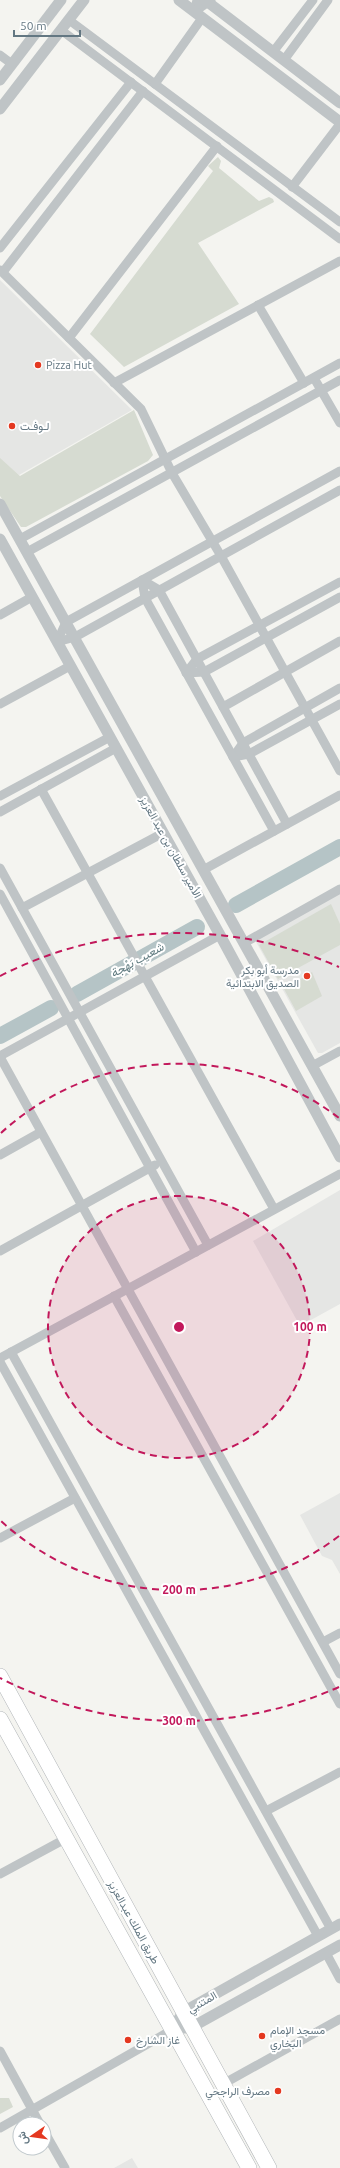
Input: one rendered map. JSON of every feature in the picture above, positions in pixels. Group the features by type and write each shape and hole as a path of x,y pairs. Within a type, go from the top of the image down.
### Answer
{"highway":[{"name":"طريق الملك عبدالعزيز","path":"0,1676 269,2168"},
{"name":"طريق الملك عبدالعزيز","path":"0,1719 65,1839 249,2168"}],"street":[{"path":"4,72 61,0"},
{"path":"0,109 84,0"},
{"path":"179,0 340,123 292,187"},
{"path":"197,0 198,15"},
{"path":"273,52 313,0"},
{"path":"284,60 328,0"},
{"path":"155,84 208,1 340,103"},
{"path":"69,20 340,222"},
{"path":"61,30 340,238"},
{"path":"0,55 4,72"},
{"path":"0,248 131,82"},
{"path":"143,91 1,271 141,409 172,473 213,541 340,771"},
{"path":"69,338 217,146"},
{"path":"114,383 340,261"},
{"path":"258,305 304,383"},
{"path":"20,539 340,363"},
{"path":"314,378 340,424"},
{"path":"27,552 340,380"},
{"path":"57,642 66,622 340,471"},
{"path":"57,642 74,637 340,490"},
{"name":"الأمير سلطان بن عبد العزيز","path":"0,504 340,1116"},
{"name":"الأمير سلطان بن عبد العزيز","path":"0,539 220,935 340,1157"},
{"path":"142,580 159,590 287,824"},
{"path":"142,580 145,598 274,831"},
{"path":"186,673 197,659 340,582"},
{"path":"0,615 32,597"},
{"path":"186,673 204,672 340,597"},
{"path":"223,707 340,641"},
{"path":"0,704 70,666"},
{"path":"233,757 243,743 340,688"},
{"path":"233,757 249,754 340,704"},
{"path":"0,796 110,737"},
{"path":"0,812 116,748"},
{"path":"41,789 274,1209"},
{"path":"203,870 340,796"},
{"path":"22,908 163,833"},
{"path":"0,868 208,1245"},
{"path":"244,943 340,888"},
{"path":"0,894 196,1252"},
{"path":"220,935 143,972 79,1012 0,1057 340,1674"},
{"path":"312,1066 340,1051"},
{"path":"0,1155 41,1132"},
{"path":"0,1251 161,1161"},
{"path":"0,1358 340,1174"},
{"path":"114,1296 340,1704"},
{"path":"11,1352 266,1812 336,1926"},
{"path":"0,1362 318,1936"},
{"path":"0,1538 75,1498"},
{"path":"323,1642 340,1633"},
{"path":"266,1812 340,1772"},
{"path":"0,1874 65,1839"},
{"name":"المتنبي","path":"172,2030 183,2012 336,1926"},
{"name":"المتنبي","path":"172,2030 192,2027 340,1945"},
{"path":"326,1953 340,1979"},
{"path":"223,2084 340,2019"},
{"path":"0,2128 172,2030"},
{"path":"0,2051 35,2116"},
{"path":"52,2145 65,2168"}],"shaded area":[{"path":"218,157 221,161 219,168 259,201 269,197 273,199 274,202 198,243 239,304 124,367 90,334 213,171 208,166"},
{"path":"0,280 132,410 19,475 0,459"},
{"path":"134,410 153,455 148,461 26,527 21,527 0,496 0,458 20,476"},
{"name":"مدرسة أبو بكر الصديق الابتدائية","path":"340,892 340,1043 322,1053 318,1053 255,940"},
{"path":"331,904 340,924 340,945 278,979 259,945"},
{"path":"312,972 322,996 296,1011 284,989"},
{"path":"340,1190 340,1304 300,1326 253,1241"},
{"path":"340,1493 340,1574 332,1560 322,1556 300,1515"},
{"path":"0,2098 9,2098 13,2107 0,2114"},
{"path":"132,2158 138,2168 114,2168"}],"waterway":[{"name":"شعيب بَهْجة","path":"236,905 340,847"},
{"name":"شعيب بَهْجة","path":"77,994 197,927"},
{"name":"شعيب بَهْجة","path":"0,1036 51,1008"}],"place":[{"name":"Pizza Hut","path":"38,365"},
{"name":"لـوفـت","path":"12,426"},
{"name":"مدرسة أبو بكر الصديق الابتدائية","path":"307,976"},
{"name":"مسجد الإمام البخاري","path":"262,2036"},
{"name":"غاز الشارخ","path":"128,2040"},
{"name":"مصرف الراجحي","path":"278,2091"}]}
